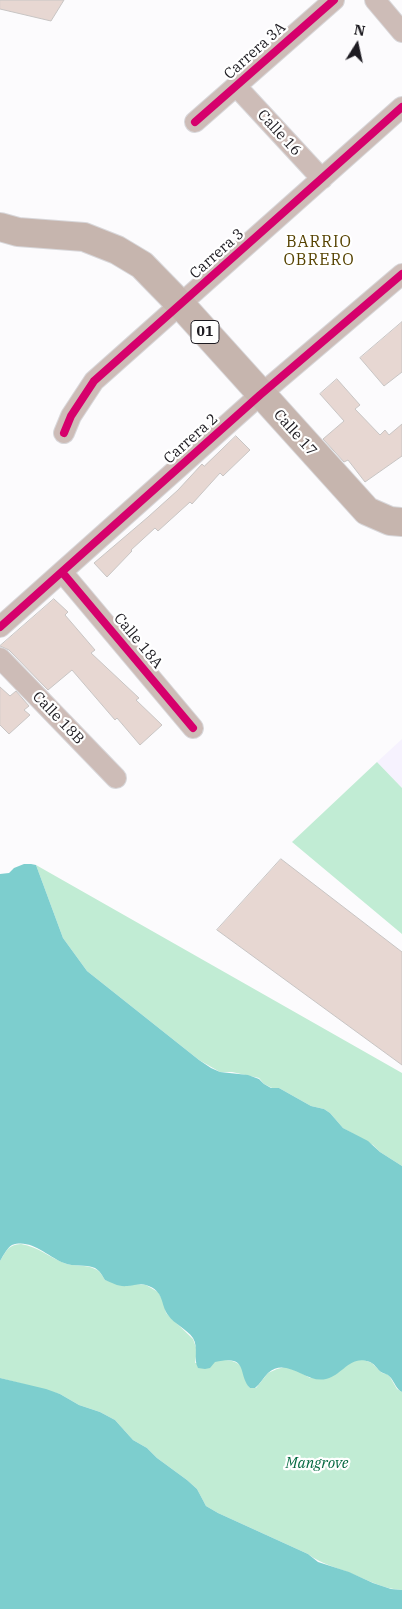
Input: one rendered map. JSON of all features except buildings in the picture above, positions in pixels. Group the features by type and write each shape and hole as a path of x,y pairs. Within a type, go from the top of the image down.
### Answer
{"highway":[{"name":"Calle 17","path":"0,227 18,232 84,237 117,250 142,265 181,305 366,512"},
{"path":"366,512 392,508 402,502"},
{"name":"01","path":"366,512 390,521 402,522"}],"street":[{"name":"Carrera 3A","path":"195,122 334,0"},
{"path":"375,0 402,32"},
{"name":"Calle 16","path":"236,86 322,179"},
{"name":"Carrera 3","path":"64,433 71,416 94,380 181,305 402,107"},
{"name":"Carrera 2","path":"0,627 260,395 402,274"},
{"name":"Calle 18A","path":"62,572 193,728"},
{"name":"Calle 18B","path":"0,658 116,778"}],"shaded area":[{"path":"402,739 402,788 377,762"}],"green space":[{"path":"377,762 402,788 402,934 292,842"},
{"path":"36,865 402,1073 402,1166 380,1152 373,1145 343,1128 324,1109 311,1106 279,1088 272,1088 264,1084 259,1078 232,1072 220,1072 199,1060 87,971 63,938"},
{"name":"Mangrove","path":"21,1244 39,1250 64,1263 91,1267 100,1272 105,1280 128,1286 136,1284 146,1285 158,1292 164,1302 166,1313 193,1339 197,1350 195,1363 222,1360 235,1362 243,1370 246,1382 250,1388 256,1388 268,1373 285,1367 298,1371 310,1378 334,1375 350,1363 364,1360 372,1363 382,1373 387,1374 397,1389 402,1392 402,1590 382,1586 323,1563 308,1554 218,1513 206,1506 197,1489 147,1448 133,1440 115,1420 100,1412 79,1405 60,1394 0,1378 0,1261 10,1247"}],"water":[{"path":"24,864 36,865 63,938 87,971 211,1068 220,1072 248,1075 259,1079 271,1088 279,1088 311,1106 324,1109 343,1128 368,1141 380,1152 402,1166 402,1392 389,1376 381,1372 372,1363 363,1360 352,1363 337,1374 326,1379 311,1378 282,1367 268,1373 255,1388 250,1388 246,1383 241,1367 233,1361 215,1362 210,1368 198,1368 196,1346 193,1338 171,1318 159,1294 152,1288 143,1284 124,1286 116,1284 105,1280 95,1268 64,1263 26,1244 12,1245 0,1261 0,874 9,873 14,868"},
{"path":"0,1378 60,1394 79,1405 100,1412 115,1420 133,1440 147,1448 197,1489 206,1506 308,1554 318,1562 391,1589 402,1590 402,1609 0,1609"}],"cycle path":[{"path":"195,122 334,0"},
{"path":"64,433 71,416 94,381 402,107"},
{"path":"0,627 260,395 402,274"},
{"path":"62,572 193,728"}],"district":[{"name":"BARRIO OBRERO","path":"319,251"}]}
